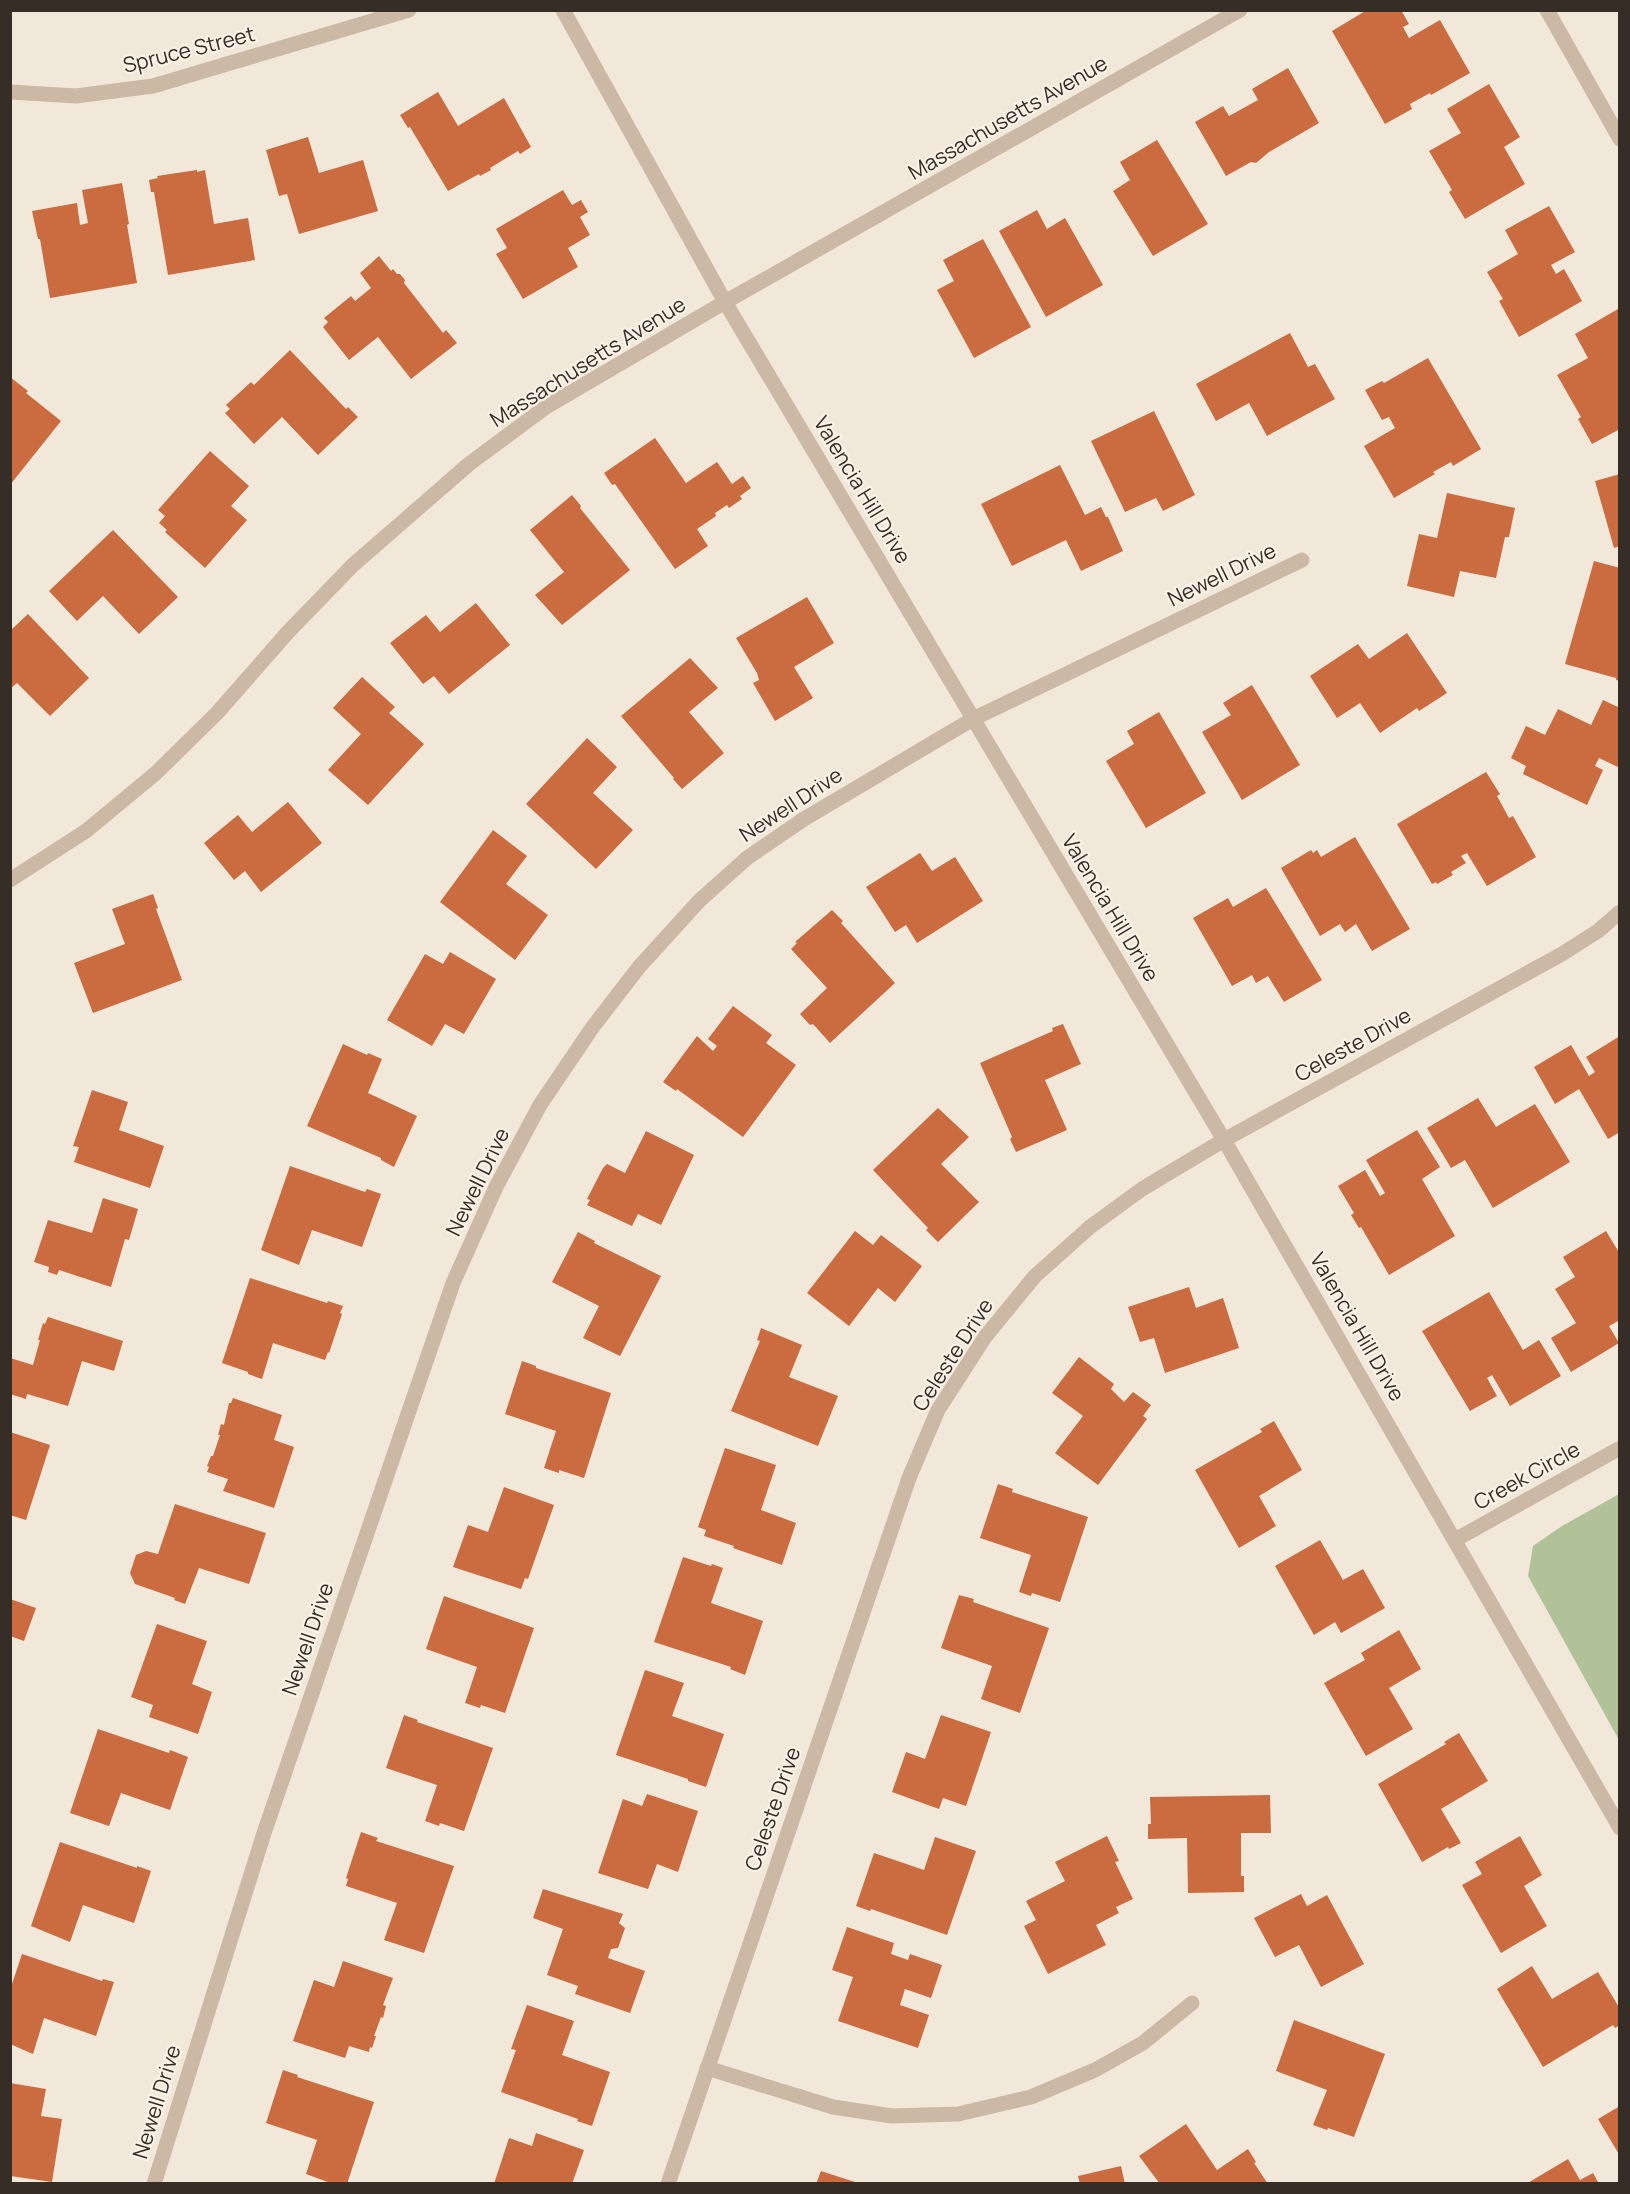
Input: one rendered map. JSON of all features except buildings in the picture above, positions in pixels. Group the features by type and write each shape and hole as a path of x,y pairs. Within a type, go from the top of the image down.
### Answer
{"street":[{"name":"Spruce Street","path":"10,92 76,96 153,86 409,10"},
{"name":"Valencia Hill Drive","path":"563,10 725,302 1224,1140 1620,1827"},
{"name":"Massachusetts Avenue","path":"10,880 86,831 156,773 217,713 288,632 353,565 469,464 546,407 725,302 1240,10"},
{"path":"1547,10 1620,139"},
{"name":"Newell Drive","path":"154,2184 264,1833 453,1283 496,1187 540,1106 592,1028 639,967 707,894 747,858 804,819 973,719 1302,560"},
{"name":"Celeste Drive","path":"668,2184 909,1478 938,1410 986,1337 1035,1276 1090,1227 1142,1189 1224,1140 1562,954 1598,931 1620,912"},
{"name":"Creek Circle","path":"1455,1540 1620,1448"},
{"path":"707,2068 833,2107 892,2116 958,2114 1031,2097 1095,2070 1143,2043 1192,2003"}],"green space":[{"path":"1619,1494 1619,1740 1528,1576 1533,1546 1562,1526"}]}
